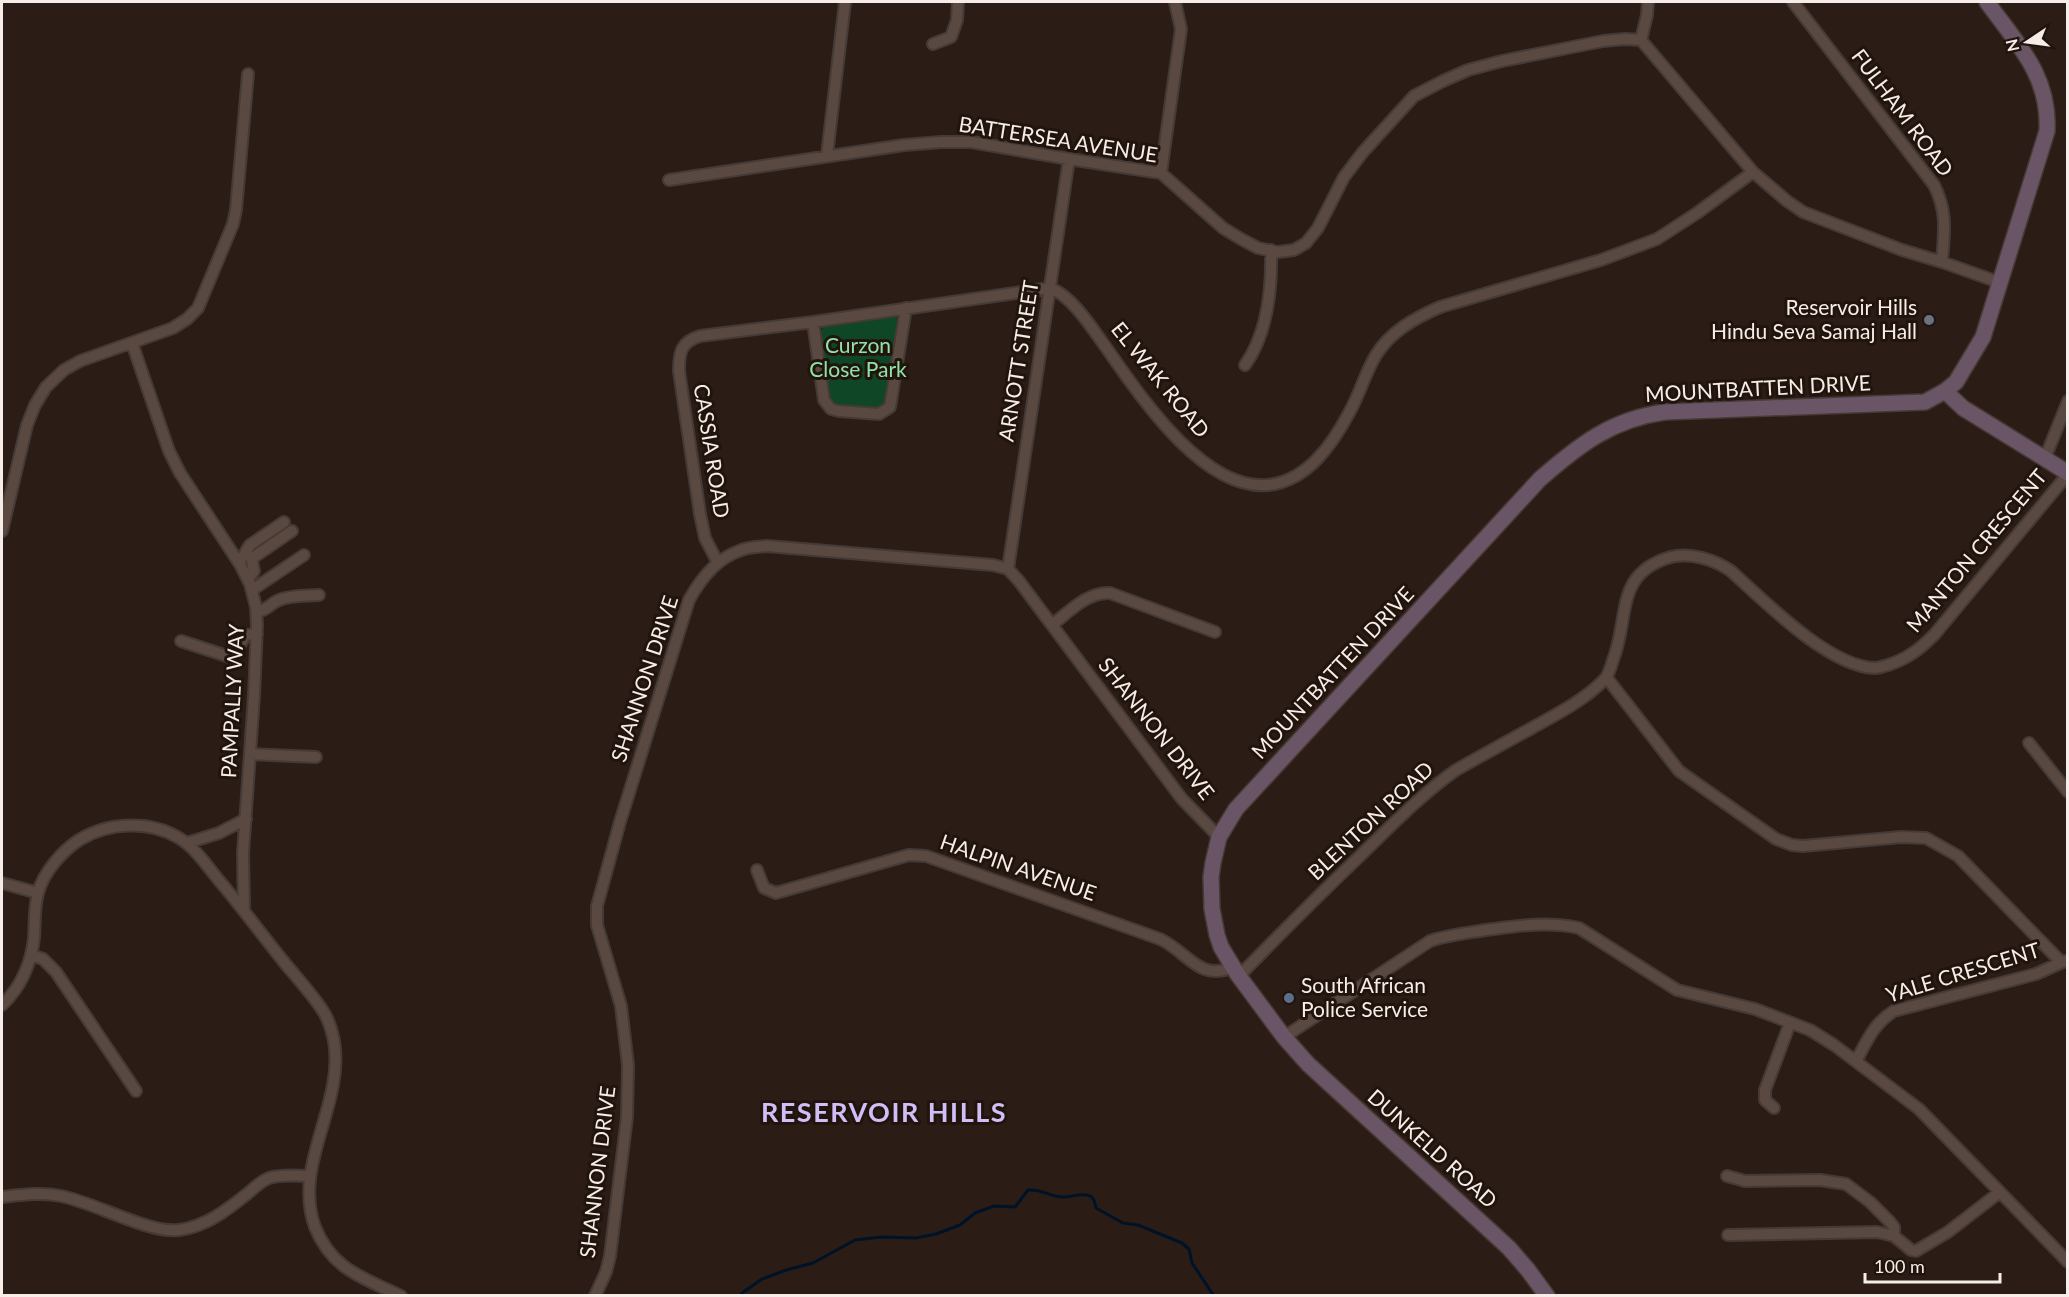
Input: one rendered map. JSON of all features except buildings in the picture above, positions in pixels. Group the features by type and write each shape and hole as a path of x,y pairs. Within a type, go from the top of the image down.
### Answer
{"main road":[{"name":"MOUNTBATTEN DRIVE","path":"1284,1037 1235,971 1221,947 1212,909 1211,877 1219,837 1236,809 1540,479 1591,438 1624,421 1644,415 1665,412 1925,402 1945,392 1956,382 1983,337 2047,131 2048,111 2044,92 2033,66 1988,2"},
{"path":"1945,392 1963,408 2067,473"},
{"path":"1925,402 1963,408"},
{"name":"DUNKELD ROAD","path":"1284,1037 1317,1072 1509,1248 1547,1296"}],"street":[{"path":"827,155 845,2"},
{"path":"933,44 951,37 957,20 958,2"},
{"path":"1161,172 1181,29 1175,2"},
{"path":"1648,2 1641,40 1753,172 1787,201 1803,212 1902,250 2001,283"},
{"name":"FULHAM ROAD","path":"1793,2 1934,185 1942,201 1944,217 1942,262"},
{"name":"BATTERSEA AVENUE","path":"669,180 904,145 971,142 1161,172 1223,228 1257,248 1278,252 1294,250 1306,243 1318,228 1344,177 1363,152 1414,96 1468,70 1502,61 1603,41 1641,40"},
{"path":"2,531 27,424 34,405 46,387 64,370 80,361 173,328 198,308 233,224 236,210 248,74"},
{"name":"ARNOTT STREET","path":"1008,568 1069,159"},
{"name":"EL WAK ROAD","path":"1050,288 1058,290 1088,321 1126,376 1178,441 1214,470 1242,483 1267,485 1282,482 1304,472 1324,451 1349,414 1376,355 1394,334 1415,317 1450,304 1601,260 1657,239 1753,172"},
{"path":"1245,365 1255,348 1268,307 1271,250"},
{"path":"906,308 890,407 879,414 831,409 824,400 813,322 906,308 1050,288"},
{"name":"CASSIA ROAD","path":"718,563 705,538 700,514 680,371 680,351 684,343 700,336 813,322"},
{"name":"PAMPALLY WAY","path":"132,343 169,451 180,473 239,562 250,584 257,612 243,853 244,911"},
{"path":"2045,458 2067,401"},
{"name":"MANTON CRESCENT","path":"1606,678 1617,650 1627,598 1634,580 1645,568 1660,560 1676,556 1697,557 1717,562 1813,642 1846,661 1875,668 1902,661 1920,649 1934,635 2067,473"},
{"path":"239,562 250,545 284,522"},
{"path":"250,584 254,573 252,561 254,557 292,531"},
{"name":"SHANNON DRIVE","path":"595,1296 606,1272 610,1256 629,1077 623,1018 615,983 598,931 597,906 623,811 689,600 702,580 718,563 740,550 767,546 1008,568 1182,799 1219,837"},
{"path":"250,584 304,555"},
{"path":"1052,625 1089,596 1099,592 1110,593 1215,632"},
{"path":"257,612 266,610 285,598 319,595"},
{"path":"181,641 231,657 235,655 245,635 257,634"},
{"path":"1606,678 1679,771 1776,839 1803,846 1901,837 1926,838 1958,856 2064,961"},
{"name":"BLENTON ROAD","path":"1235,971 1245,970 1404,813 1442,780 1564,710 1590,693 1606,678"},
{"path":"2029,743 2067,792"},
{"path":"250,754 316,757"},
{"path":"187,843 219,833 246,819"},
{"path":"2,1005 18,987 27,970 31,955 38,893 43,880 60,857 78,841 111,828 136,826 166,832 187,843 316,1001 330,1024 335,1052 333,1082 310,1176 312,1215 318,1235 327,1250 346,1269 401,1296"},
{"name":"HALPIN AVENUE","path":"757,870 764,888 776,893 909,855 926,856 1160,939 1210,973 1235,971"},
{"path":"2,883 38,893"},
{"path":"1284,1037 1430,941 1451,935 1545,923 1579,928 1677,990 1734,1003 1810,1030 1856,1060 1919,1109 2067,1262"},
{"path":"31,955 43,959 56,972 136,1091"},
{"name":"YALE CRESCENT","path":"1856,1060 1878,1023 1894,1011 2036,974 2064,961"},
{"path":"1774,1108 1765,1100 1765,1090 1790,1023"},
{"path":"2,1197 37,1194 63,1196 144,1224 172,1231 201,1225 226,1211 267,1179 292,1175 310,1176"},
{"path":"1727,1176 1745,1181 1820,1180 1846,1184 1870,1202 1890,1222 1894,1227 1894,1236"},
{"path":"1728,1235 1877,1232 1894,1236 1911,1250 1921,1249 1948,1232 2000,1192"}],"green space":[{"name":"Curzon Close Park","path":"895,315 899,323 887,404 881,409 835,408 827,400 818,337 823,327"}],"waterway":[{"path":"741,1296 762,1279 813,1263 855,1240 881,1237 916,1238 936,1234 960,1225 975,1213 994,1206 1015,1207 1028,1190 1061,1197 1090,1196 1096,1208 1123,1223 1138,1225 1182,1243 1189,1249 1192,1263 1214,1296"},
{"path":"1261,1296 1266,1296"}],"place":[{"name":"Reservoir Hills Hindu Seva Samaj Hall","path":"1929,320"},
{"name":"South African Police Service","path":"1289,998"}],"district":[{"name":"RESERVOIR HILLS","path":"884,1113"}]}
